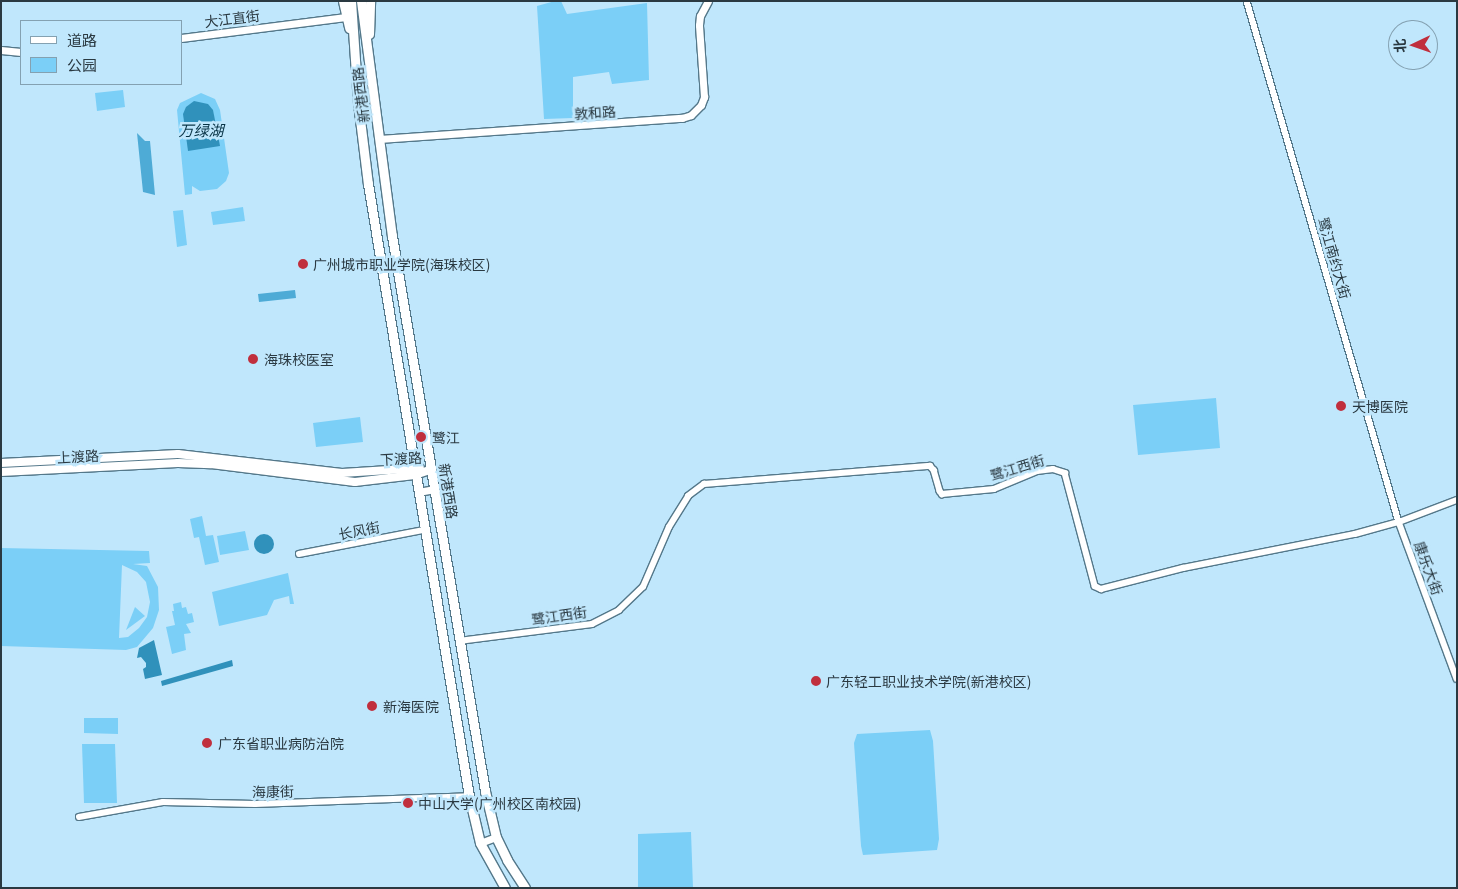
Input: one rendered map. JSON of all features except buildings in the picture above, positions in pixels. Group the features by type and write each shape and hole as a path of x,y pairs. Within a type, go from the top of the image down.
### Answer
{"main road":[{"path":"343,1 354,50"},
{"name":"新港西路","path":"351,1 354,50 368,184 414,472 469,796 480,843 505,888"},
{"name":"新港西路","path":"361,1 392,236 426,427 485,791 496,837 507,860 525,888"},
{"path":"368,51 370,1"},
{"path":"408,430 426,427"},
{"name":"下渡路","path":"156,459 197,455 342,473 414,472 432,469"},
{"name":"上渡路","path":"1,462 156,459"},
{"name":"上渡路","path":"1,472 156,459"}],"street":[{"name":"敦和路","path":"379,139 682,118 691,115 701,105 704,97 699,24 700,16 708,1"},
{"name":"鹭江南约大街","path":"1247,1 1399,522"},
{"name":"大江直街","path":"182,38 346,17"},
{"path":"1,50 20,52"},
{"name":"鹭江西街","path":"460,641 592,624 619,610 643,587 669,527 688,496 704,484 930,466 934,470 942,494 994,489 1037,472 1053,469 1065,473 1095,586 1101,589 1183,568 1355,534 1399,522 1457,500"},
{"path":"418,492 435,489"},
{"name":"康乐大街","path":"1399,522 1457,679"},
{"name":"长风街","path":"300,554 424,530"},
{"name":"海康街","path":"79,817 163,802 264,804 469,796"},
{"path":"480,843 496,837"}],"green space":[{"path":"561,1 567,14 647,3 649,80 612,84 609,72 573,77 573,118 544,119 537,6"},
{"path":"123,90 125,107 97,111 95,93"},
{"path":"201,93 215,99 220,110 229,173 226,181 217,189 200,191 192,186 192,194 185,195 177,110 180,103"},
{"path":"243,207 245,221 213,225 211,212"},
{"path":"183,210 187,245 177,247 173,211"},
{"path":"1216,398 1220,448 1138,455 1133,405"},
{"path":"360,417 363,442 316,447 313,423"},
{"path":"202,516 206,536 213,535 219,562 205,565 199,537 194,538 190,519"},
{"path":"245,531 249,550 220,555 217,536"},
{"path":"1,548 149,551 150,563 133,564 147,566 158,587 159,610 153,628 137,647 126,650 1,646","holes":["122,565 137,572 146,582 150,602 147,617 139,628 128,637 119,638"]},
{"path":"288,573 294,604 290,604 289,596 274,600 267,615 219,626 212,592"},
{"path":"181,602 182,608 186,607 188,614 192,613 194,622 186,624 191,633 184,634 186,650 172,654 166,627 175,625 172,611 174,611 173,604"},
{"path":"135,607 145,616 126,630"},
{"path":"84,718 118,718 118,734 84,733"},
{"path":"930,730 933,741 939,839 937,850 863,855 854,743 857,734"},
{"path":"82,744 115,744 117,803 84,803"},
{"path":"691,832 693,888 638,888 638,834"}],"shaded area":[{"path":"137,133 145,141 150,141 155,195 143,192"},
{"path":"295,290 296,298 259,302 258,294"}],"water":[{"name":"万绿湖","path":"194,101 208,104 213,110 220,146 188,151 183,114 186,107"},
{"path":"264,534 271,537 274,544 271,551 264,554 257,551 254,544 257,537"},
{"path":"154,640 162,675 145,679 143,669 146,667 146,663 141,657 137,658 139,648"},
{"path":"232,660 233,666 162,686 161,681"}],"place":[{"name":"广州城市职业学院(海珠校区)","path":"303,264"},
{"name":"海珠校医室","path":"253,359"},
{"name":"天博医院","path":"1341,406"},
{"name":"鹭江","path":"421,437"},
{"name":"广东轻工职业技术学院(新港校区)","path":"816,681"},
{"name":"新海医院","path":"372,706"},
{"name":"广东省职业病防治院","path":"207,743"},
{"name":"中山大学(广州校区南校园)","path":"408,803"}]}
